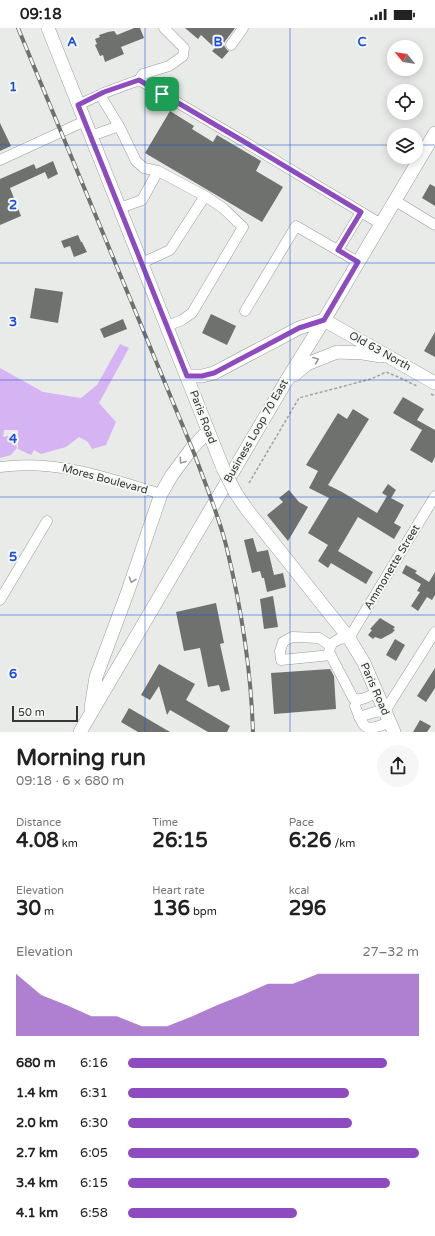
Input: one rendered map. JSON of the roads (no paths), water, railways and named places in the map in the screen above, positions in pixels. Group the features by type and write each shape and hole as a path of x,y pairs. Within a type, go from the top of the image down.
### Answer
{"main road":[{"name":"Paris Road","path":"51,29 78,105 187,376 222,468 235,492 248,510 350,638 364,663 390,722"},
{"name":"Business Loop 70 East","path":"80,732 285,383 435,133"},
{"name":"Old 63 North","path":"324,320 392,358 431,387"},
{"path":"187,376 202,376 214,373 299,328 324,320"},
{"path":"285,383 307,364 337,352 363,353 392,358"},
{"path":"89,715 96,678 162,494 172,475 192,448 208,431"}],"street":[{"path":"78,105 139,80 143,74 169,66 183,56 184,48 164,28"},
{"path":"231,45 243,28"},
{"path":"139,80 380,224"},
{"path":"100,95 119,126 136,161 144,168 158,170 205,196 223,208 243,227 192,313 182,320 167,326"},
{"path":"0,160 85,121"},
{"path":"91,136 119,126"},
{"path":"120,208 142,200 158,170"},
{"path":"142,263 170,250 205,196"},
{"path":"394,200 435,225"},
{"path":"338,250 361,212"},
{"path":"245,311 296,226 358,262"},
{"name":"Mores Boulevard","path":"0,467 17,464 66,467 162,494"},
{"name":"Ammonette Street","path":"350,638 435,496"},
{"path":"0,600 47,521"},
{"path":"357,700 355,706 363,726 368,729 390,722 435,632"},
{"path":"350,638 339,639 331,644 331,650 353,698 357,700 364,699 377,692"},
{"path":"359,717 375,712 390,722"}],"railway":[{"path":"18,28 194,453 219,522 226,545 241,614 248,661 253,732"}]}
